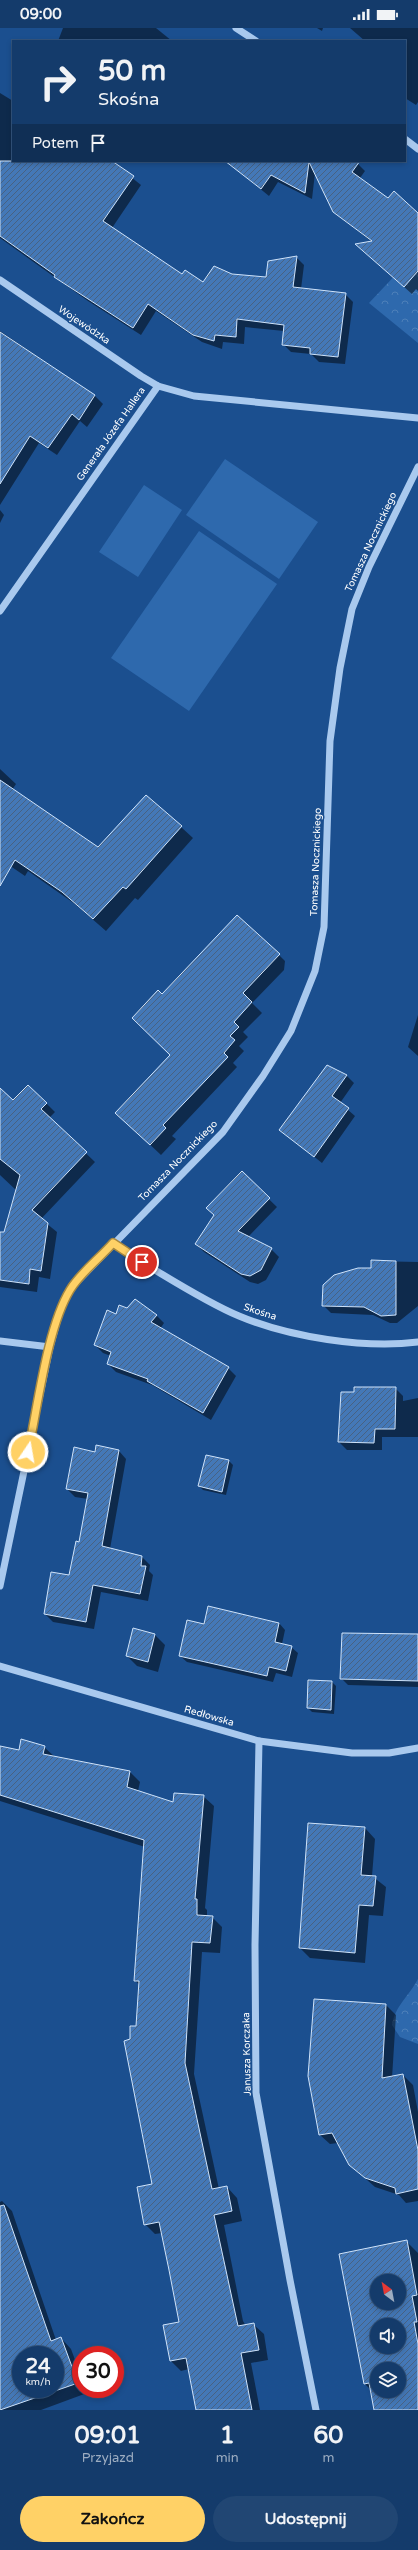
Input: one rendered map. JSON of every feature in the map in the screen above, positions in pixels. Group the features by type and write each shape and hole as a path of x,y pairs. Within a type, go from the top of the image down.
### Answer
{"street":[{"path":"236,28 254,40"},
{"path":"406,141 418,149"},
{"name":"Wojewódzka","path":"0,280 158,386"},
{"name":"Generała Józefa Hallera","path":"0,611 158,386 194,396 418,418"},
{"name":"Tomasza Nocznickiego","path":"0,1586 50,1347 59,1315 70,1289 113,1243 223,1132 263,1076 291,1031 315,971 324,927 330,741 340,668 352,609 366,574 418,467"},
{"name":"Skośna","path":"113,1243 128,1254 239,1316 280,1329 332,1340 402,1344 418,1342"},
{"path":"0,1342 50,1347"},
{"name":"Redłowska","path":"0,1666 259,1741 352,1752 389,1753 418,1748"},
{"name":"Janusza Korczaka","path":"259,1741 255,1945 256,2093 290,2280 316,2410"}],"green space":[{"path":"418,251 418,343 369,303"},
{"path":"225,459 318,522 279,579 186,515"},
{"path":"144,485 182,510 138,577 99,552"},
{"path":"199,531 277,584 189,711 111,658"},
{"path":"418,1979 418,2044 400,2037 392,2025 396,2012"}],"building":[{"path":"0,161 113,162 134,176 103,221 182,274 185,270 203,282 214,266 232,274 266,277 268,261 297,256 293,287 346,293 338,357 310,354 310,348 282,345 284,325 237,319 236,337 215,335 214,341 193,335 148,304 133,328 54,277 55,275 0,236"},
{"path":"226,162 309,162 305,193 271,175 261,189"},
{"path":"309,162 359,162 352,172 388,198 394,191 418,213 418,271 404,287 355,244 372,241 333,212"},
{"path":"0,332 95,395 79,420 72,414 48,448 30,436 0,484"},
{"path":"0,780 98,847 146,795 182,826 126,889 123,887 93,919 62,892 15,860 0,886"},
{"path":"237,915 280,954 243,993 252,1002 234,1022 239,1027 230,1036 235,1040 224,1053 228,1057 163,1125 166,1128 150,1145 115,1113 170,1055 132,1018 158,990 162,994"},
{"path":"327,1065 347,1075 332,1096 349,1108 314,1157 279,1130"},
{"path":"28,1085 47,1103 41,1109 87,1152 32,1210 48,1223 41,1271 30,1269 29,1284 0,1280 0,1232 4,1232 20,1175 0,1159 0,1088 13,1100"},
{"path":"242,1171 270,1198 238,1231 272,1248 261,1270 250,1276 241,1274 195,1244 214,1215 206,1208"},
{"path":"371,1260 396,1261 396,1315 381,1316 364,1307 322,1306 323,1285 334,1275 358,1268 371,1268"},
{"path":"135,1299 157,1315 151,1322 229,1367 203,1413 147,1381 148,1379 107,1364 111,1352 94,1345 107,1310 116,1314 119,1305 127,1308"},
{"path":"354,1387 396,1387 395,1429 375,1429 374,1443 338,1442 341,1392 354,1392"},
{"path":"96,1445 119,1450 102,1546 142,1556 141,1566 146,1566 140,1594 93,1585 86,1622 44,1614 51,1572 69,1575 76,1541 79,1542 88,1493 66,1489 74,1447 95,1452"},
{"path":"206,1455 229,1460 222,1492 198,1486"},
{"path":"208,1606 279,1623 275,1642 292,1646 286,1671 269,1667 267,1676 179,1656 187,1620 204,1624"},
{"path":"133,1628 155,1634 148,1662 126,1656"},
{"path":"342,1633 418,1634 418,1681 340,1679"},
{"path":"308,1680 332,1681 331,1710 307,1708"},
{"path":"21,1739 45,1746 43,1754 130,1771 127,1787 173,1802 174,1793 204,1795 195,1899 197,1899 197,1915 213,1916 210,1943 192,1942 185,2063 212,2189 227,2186 232,2211 214,2215 238,2326 254,2323 259,2350 241,2353 252,2410 196,2410 186,2358 170,2361 163,2325 179,2322 159,2222 144,2225 137,2187 152,2184 124,2041 130,2039 130,2026 136,2026 139,1981 134,1981 144,1840 0,1795 0,1746 19,1750"},
{"path":"308,1823 365,1827 361,1875 376,1876 373,1906 359,1905 355,1953 299,1948"},
{"path":"314,1999 386,2004 382,2078 403,2074 418,2150 418,2189 396,2194 395,2188 365,2178 349,2165 332,2133 319,2135 308,2076"},
{"path":"4,2205 51,2341 61,2337 72,2367 72,2385 64,2388 64,2346 12,2346 12,2398 35,2398 0,2410 0,2206"},
{"path":"407,2240 417,2295 412,2296 417,2322 414,2322 418,2344 418,2410 374,2410 372,2398 406,2398 406,2362 370,2362 370,2388 369,2383 364,2384 339,2254"}],"route":[{"path":"28,1452 50,1347 59,1315 70,1289 113,1243 142,1262"}]}
